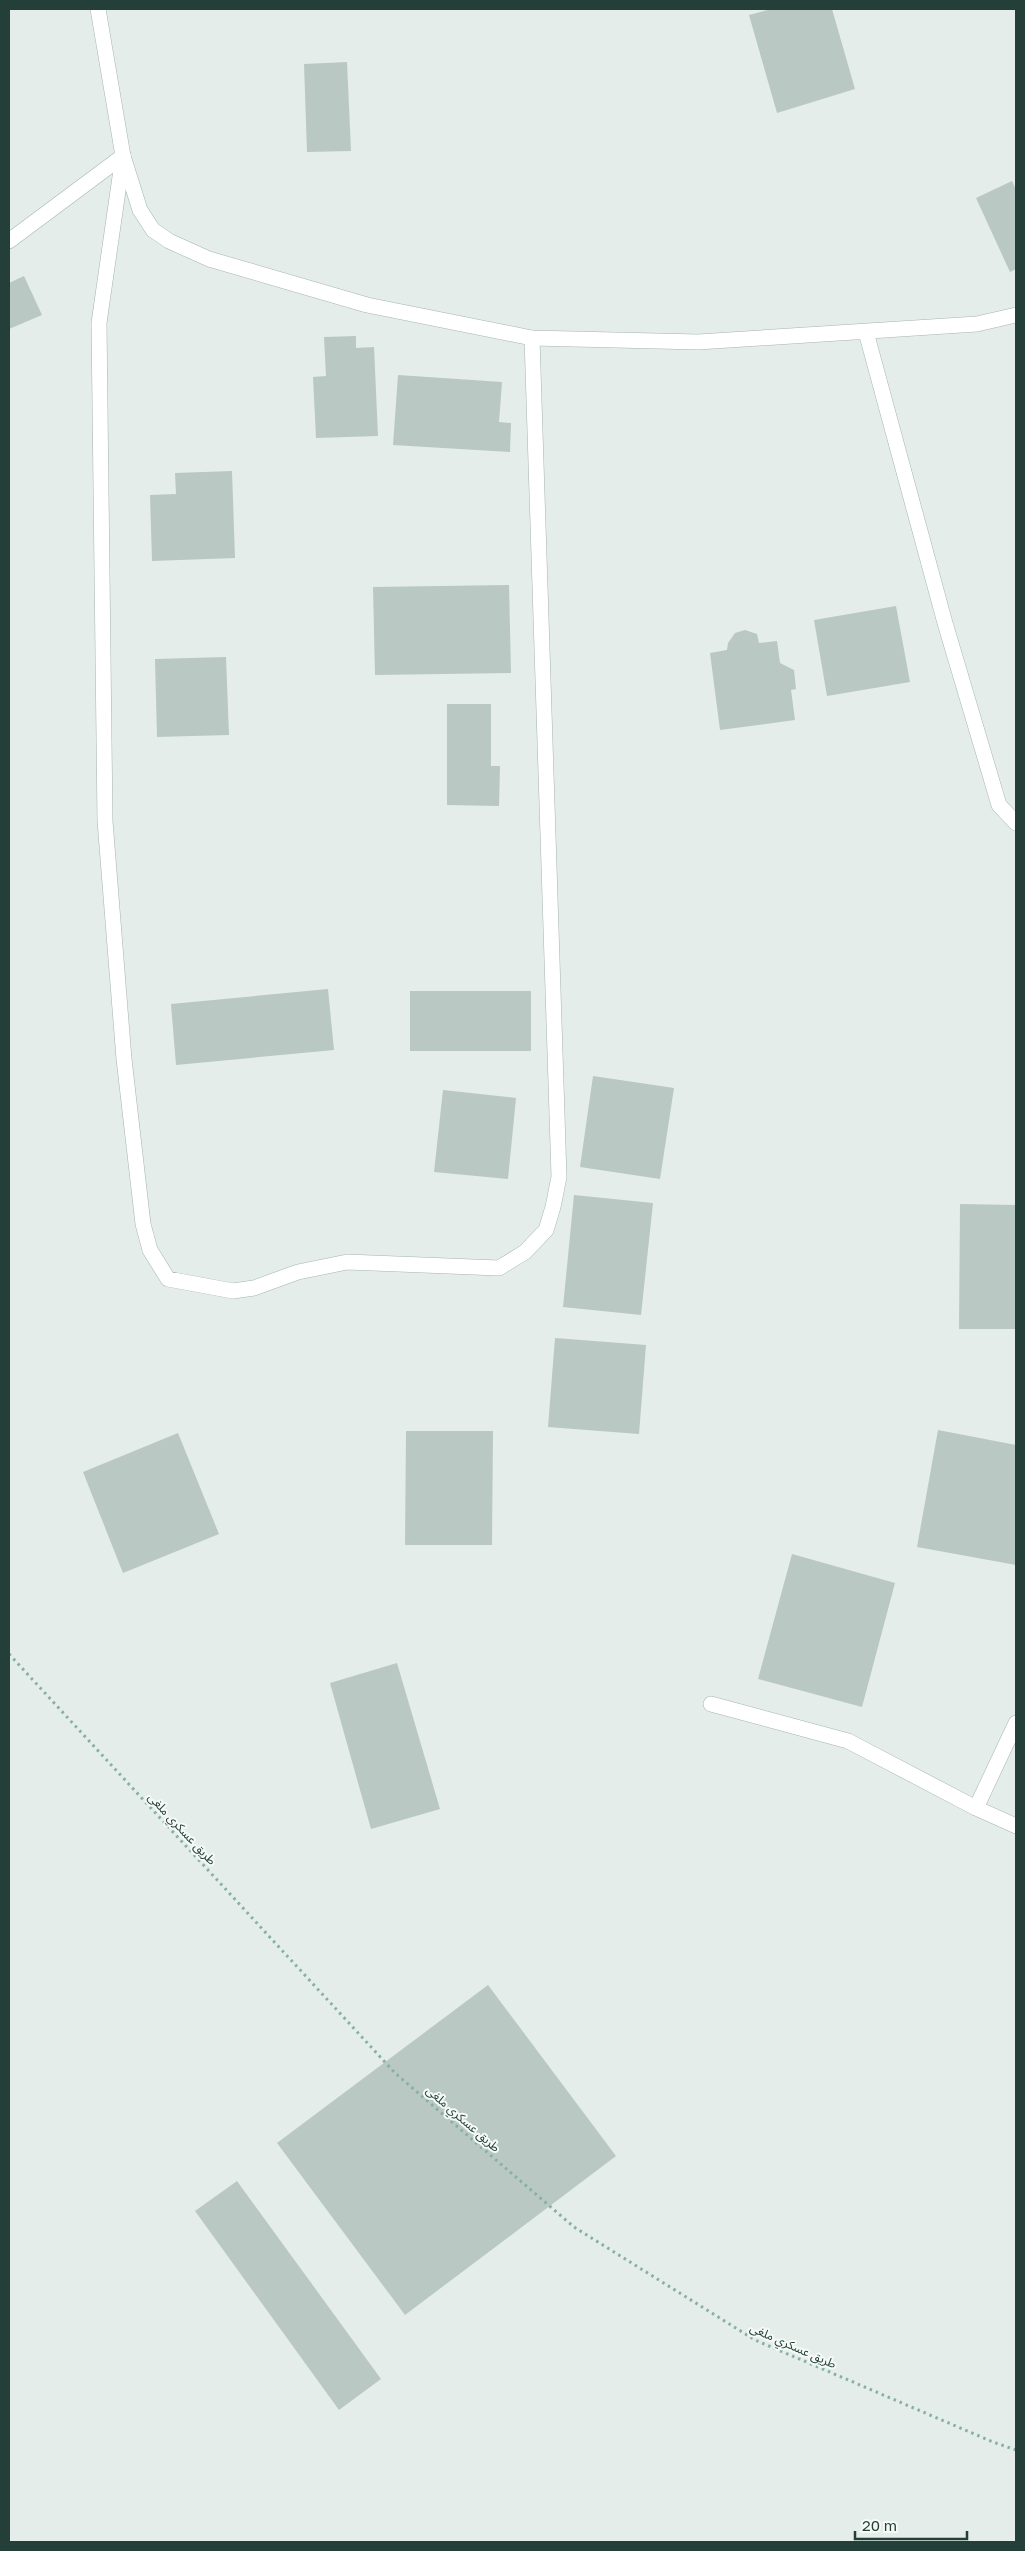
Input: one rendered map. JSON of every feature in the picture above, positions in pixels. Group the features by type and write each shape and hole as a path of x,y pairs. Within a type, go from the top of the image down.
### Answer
{"street":[{"path":"98,9 123,156 140,210 154,230 170,241 209,259 367,305 532,338 698,342 977,324 1016,315"},
{"path":"9,241 123,156"},
{"path":"123,156 99,323 105,821 124,1059 143,1224 150,1250 168,1279 232,1291 254,1288 298,1272 347,1262 499,1268 525,1252 546,1230 559,1177 532,338"},
{"path":"866,332 945,623 999,805 1016,823"},
{"path":"711,1704 848,1741 976,1808 1016,1826"},
{"path":"976,1808 1016,1724"}],"path":[{"name":"طريق عسكري ملغى","path":"9,1654 395,2073 574,2227 755,2340 993,2442 1016,2450"}],"building":[{"path":"771,9 832,9 855,89 777,113 749,15"},
{"path":"347,62 351,151 307,152 304,64"},
{"path":"1012,181 1016,190 1016,269 1010,272 976,198"},
{"path":"24,276 42,315 9,329 9,283"},
{"path":"356,336 356,348 374,347 378,436 316,438 313,377 326,376 324,337"},
{"path":"398,375 502,382 499,422 511,423 510,452 393,445"},
{"path":"232,471 235,558 152,561 150,495 176,494 175,473"},
{"path":"509,585 511,673 375,675 373,587"},
{"path":"896,606 910,682 827,696 814,620"},
{"path":"745,630 757,634 759,643 777,641 780,663 794,670 796,689 791,690 795,720 720,730 710,653 727,650 728,643 735,633"},
{"path":"226,657 229,735 157,737 155,659"},
{"path":"447,704 491,704 491,766 500,766 499,806 447,805"},
{"path":"328,989 334,1050 176,1065 171,1004"},
{"path":"410,991 531,991 531,1051 410,1051"},
{"path":"593,1076 674,1088 660,1179 580,1167"},
{"path":"443,1090 516,1098 508,1179 434,1172"},
{"path":"574,1195 653,1203 641,1315 563,1307"},
{"path":"960,1204 1016,1205 1016,1329 959,1329"},
{"path":"555,1338 646,1345 639,1434 548,1427"},
{"path":"938,1430 1016,1445 1016,1565 917,1547"},
{"path":"406,1431 493,1431 492,1545 405,1545"},
{"path":"178,1433 219,1534 123,1573 83,1472"},
{"path":"792,1554 895,1583 862,1707 758,1679"},
{"path":"397,1663 440,1809 371,1829 330,1683"},
{"path":"488,1985 616,2156 405,2315 277,2143"},
{"path":"237,2181 381,2379 339,2410 195,2211"}]}
